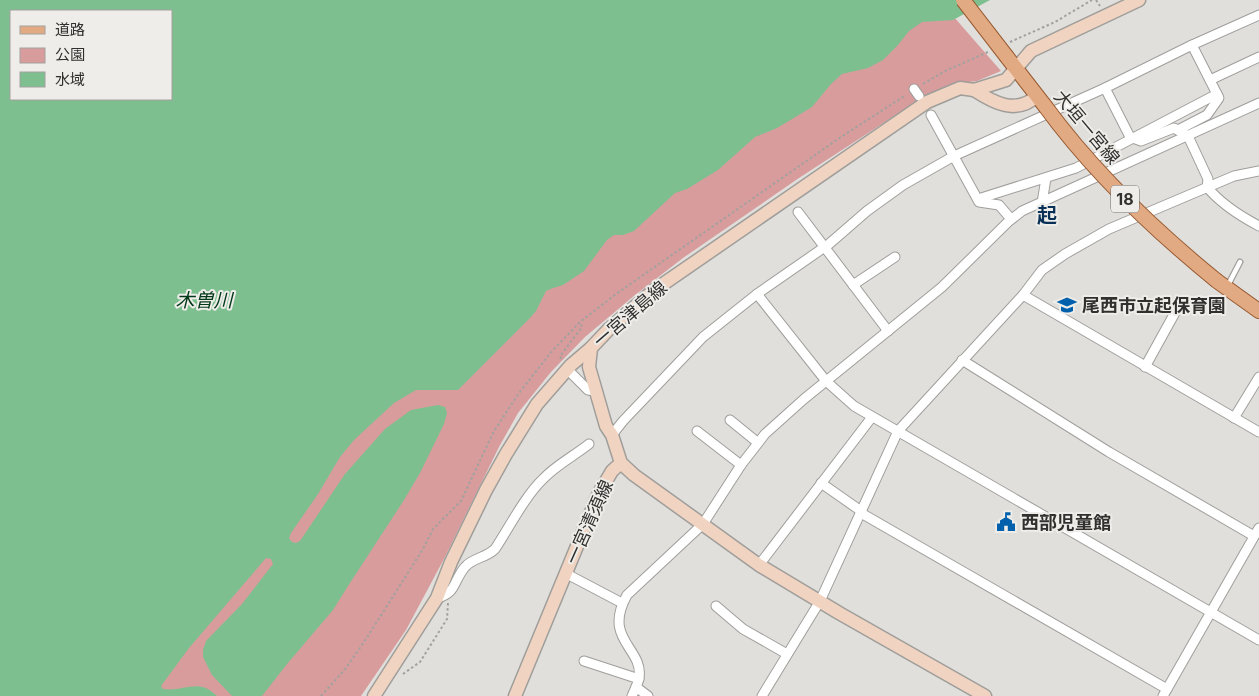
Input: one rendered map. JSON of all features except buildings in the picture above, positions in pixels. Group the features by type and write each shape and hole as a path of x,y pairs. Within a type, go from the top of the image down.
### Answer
{"main road":[{"name":"大垣一宮線","path":"963,0 1077,147 1123,197 1155,229 1222,284 1259,311"},
{"name":"一宮津島線","path":"374,696 441,597 451,562 486,490 537,404 571,365 609,329 653,291 926,102 960,88 974,90 1006,80 1031,52 1139,0"},
{"path":"974,90 992,102 1004,106 1021,105 1033,100 1041,101"},
{"name":"一宮清須線","path":"516,696 599,493 612,471 621,462 612,435 606,426 589,367 591,348"},
{"path":"621,462 634,475 759,565 986,696"}],"street":[{"path":"612,435 703,337 757,294 825,247 884,197 954,156 1105,88 1259,14"},
{"path":"1178,130 1207,115 1219,98 1192,45"},
{"path":"1210,80 1259,57"},
{"path":"1105,88 1130,137 1141,141 1174,128 1188,136 1208,179 1207,187 1215,196 1239,215 1259,226"},
{"path":"978,199 1076,168 1217,94"},
{"path":"632,696 638,683 639,670 620,634 620,607 626,595 704,524 757,442 778,421 942,287 1011,219 1022,211 1117,169 1139,156 1156,151 1259,103"},
{"path":"931,114 979,202 999,205 1011,219"},
{"path":"762,696 820,601 898,431 1022,295 1042,270 1064,254 1109,229 1234,176 1259,171"},
{"path":"1042,203 1046,178"},
{"path":"798,212 888,331"},
{"path":"853,285 895,257"},
{"path":"757,294 826,381 854,406 1259,640"},
{"path":"1022,295 1259,432"},
{"path":"1145,367 1177,309"},
{"path":"821,483 861,512 1165,692 1257,532 1109,452 962,360"},
{"path":"572,374 588,390 596,391"},
{"path":"1234,418 1259,377"},
{"path":"759,565 872,417"},
{"path":"730,420 757,442"},
{"path":"697,431 741,465"},
{"path":"441,597 452,590 465,566 489,556 495,549 532,491 542,479 589,444"},
{"path":"565,573 622,603"},
{"path":"716,606 743,629 787,654"},
{"path":"584,661 638,683 648,696"}],"lane":[{"path":"1222,284 1240,262"}],"path":[{"path":"1096,0 1100,7"},
{"path":"562,364 560,356 582,327 580,322"},
{"path":"321,696 346,668 366,639 434,529 461,501 494,431"},
{"path":"399,676 420,662 447,619 448,604 441,597"}],"green space":[{"path":"954,17 1001,71 977,81 954,84 928,94 799,178 683,258 585,337 551,372 518,413 406,630 361,696 156,696 158,678 256,558 297,546 290,543 286,533 337,442 573,263 821,81 921,22"}],"water":[{"name":"木曽川","path":"0,0 990,0 953,20 922,22 909,31 883,60 868,68 842,74 812,107 777,128 755,137 718,170 687,189 675,193 634,231 623,235 614,235 607,240 584,271 563,285 546,291 536,311 530,318 458,390 416,390 394,403 354,440 340,457 289,538 292,542 300,541 345,474 385,429 411,410 438,405 445,407 447,413 444,424 420,473 404,500 333,610 262,696 232,696 212,675 203,657 203,650 206,641 242,604 273,564 271,559 266,558 189,648 161,686 163,689 191,686 204,687 217,696 0,696"}],"place":[{"name":"尾西市立起保育園","path":"1067,305"},
{"name":"西部児童館","path":"1006,522"}],"district":[{"name":"起","path":"1047,215"}]}
